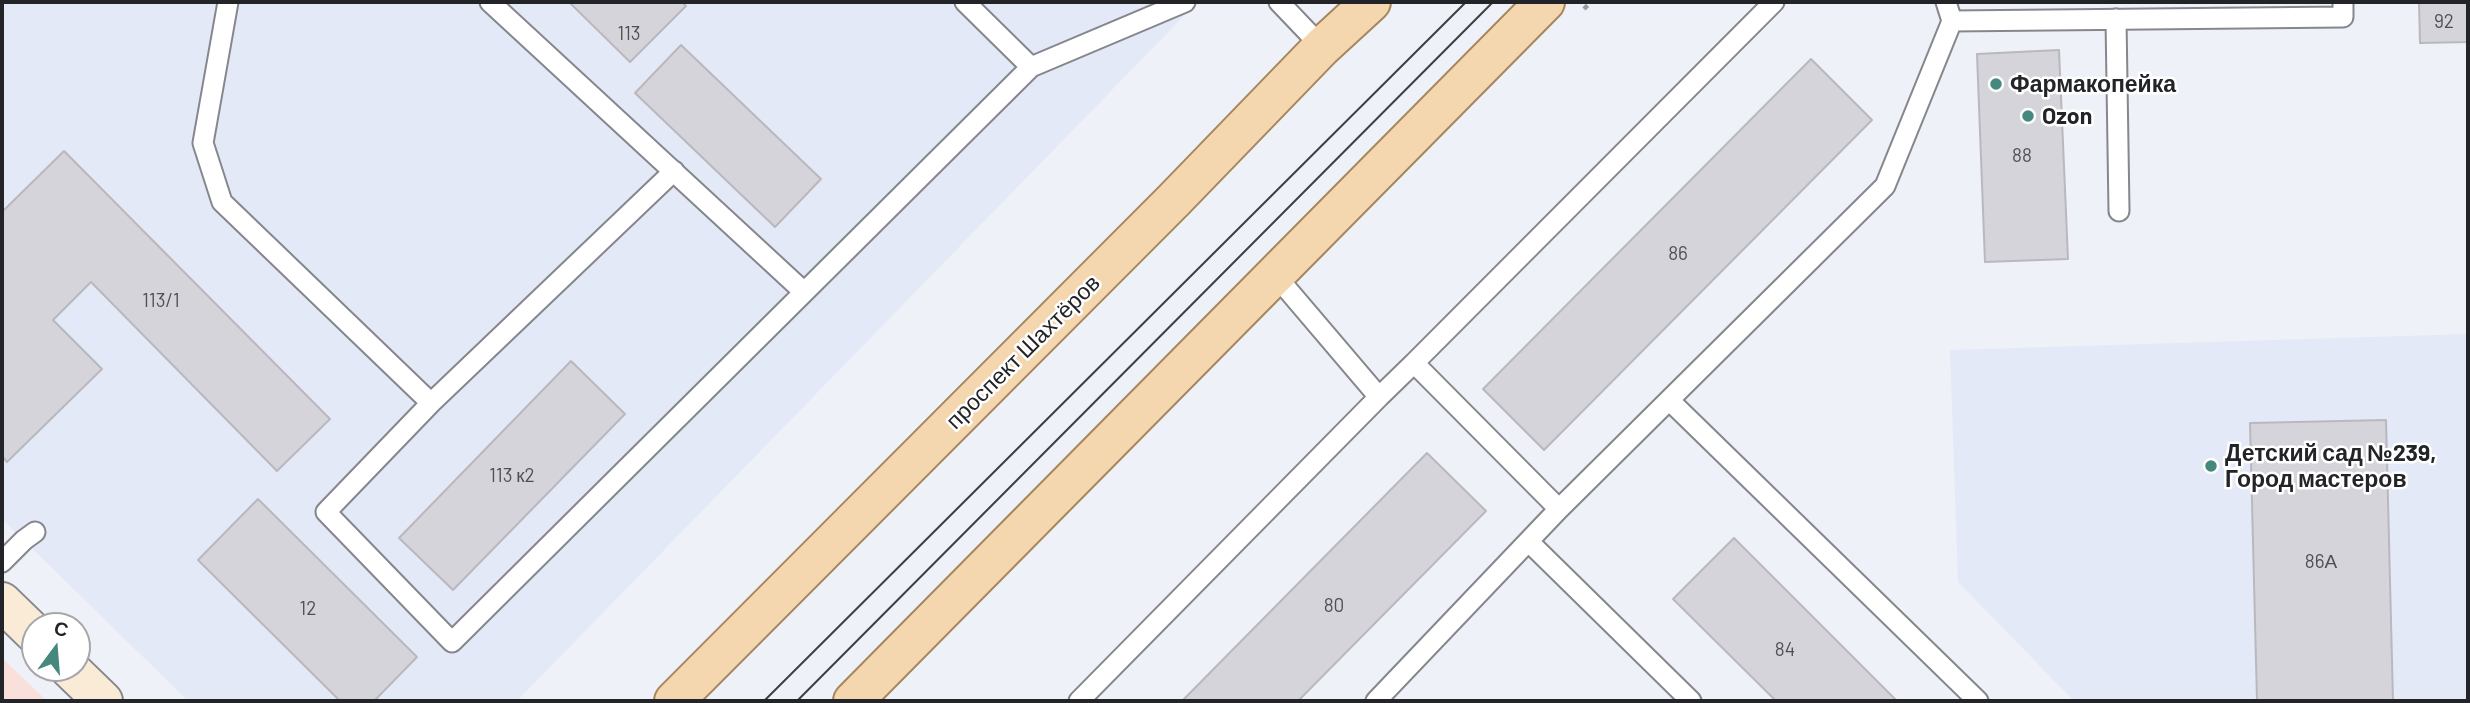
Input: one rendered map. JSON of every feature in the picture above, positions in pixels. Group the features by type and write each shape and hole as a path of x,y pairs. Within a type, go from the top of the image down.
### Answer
{"main road":[{"name":"проспект Шахтёров","path":"674,701 1174,200 1322,47 1371,2"},
{"path":"853,701 1545,2"}],"street":[{"path":"2,602 21,620"},
{"path":"83,682 103,701"}],"lane":[{"path":"228,2 204,143 222,202 431,403"},
{"path":"490,2 804,292"},
{"path":"965,2 1031,67"},
{"path":"674,171 431,403 326,512 453,642 1031,67 1185,2"},
{"path":"1279,2 1322,47"},
{"path":"1079,701 1774,2"},
{"path":"1376,701 1559,509 1885,186 1949,11 2116,19 2343,17 2343,2"},
{"path":"2116,19 2119,211"},
{"path":"1276,276 1379,397"},
{"path":"1414,363 1559,509"},
{"path":"1669,400 1978,701"},
{"path":"2,562 35,532"},
{"path":"1528,542 1691,701"}],"shaded area":[{"path":"2,2 1171,2 1185,15 517,701 188,701 2,519"},
{"name":"Детский сад №239, Город мастеров","path":"2468,334 2468,701 2074,701 1958,582 1950,350"},
{"path":"2,658 21,676 21,682 27,682 47,701 2,701"}],"building":[{"path":"569,2 682,2 686,6 630,62"},
{"path":"2419,2 2468,2 2468,42 2420,43"},
{"path":"681,45 821,179 775,227 635,93"},
{"path":"2059,50 2068,259 1985,262 1977,54"},
{"path":"1811,59 1872,120 1544,450 1483,389"},
{"path":"64,151 330,419 277,471 91,282 53,320 102,369 7,462 2,456 2,212"},
{"path":"571,361 625,414 453,590 399,538"},
{"path":"2386,420 2393,701 2257,701 2250,423"},
{"path":"1427,453 1486,511 1298,701 1182,701"},
{"path":"258,499 417,657 374,701 340,701 198,560"},
{"path":"1734,538 1897,701 1776,701 1673,599"}],"tram line":[{"path":"764,701 1466,2"},
{"path":"797,701 1493,2"}],"place":[{"name":"Фармакопейка","path":"1996,84"},
{"name":"Ozon","path":"2028,116"},
{"name":"Детский сад №239, Город мастеров","path":"2211,466"}]}
